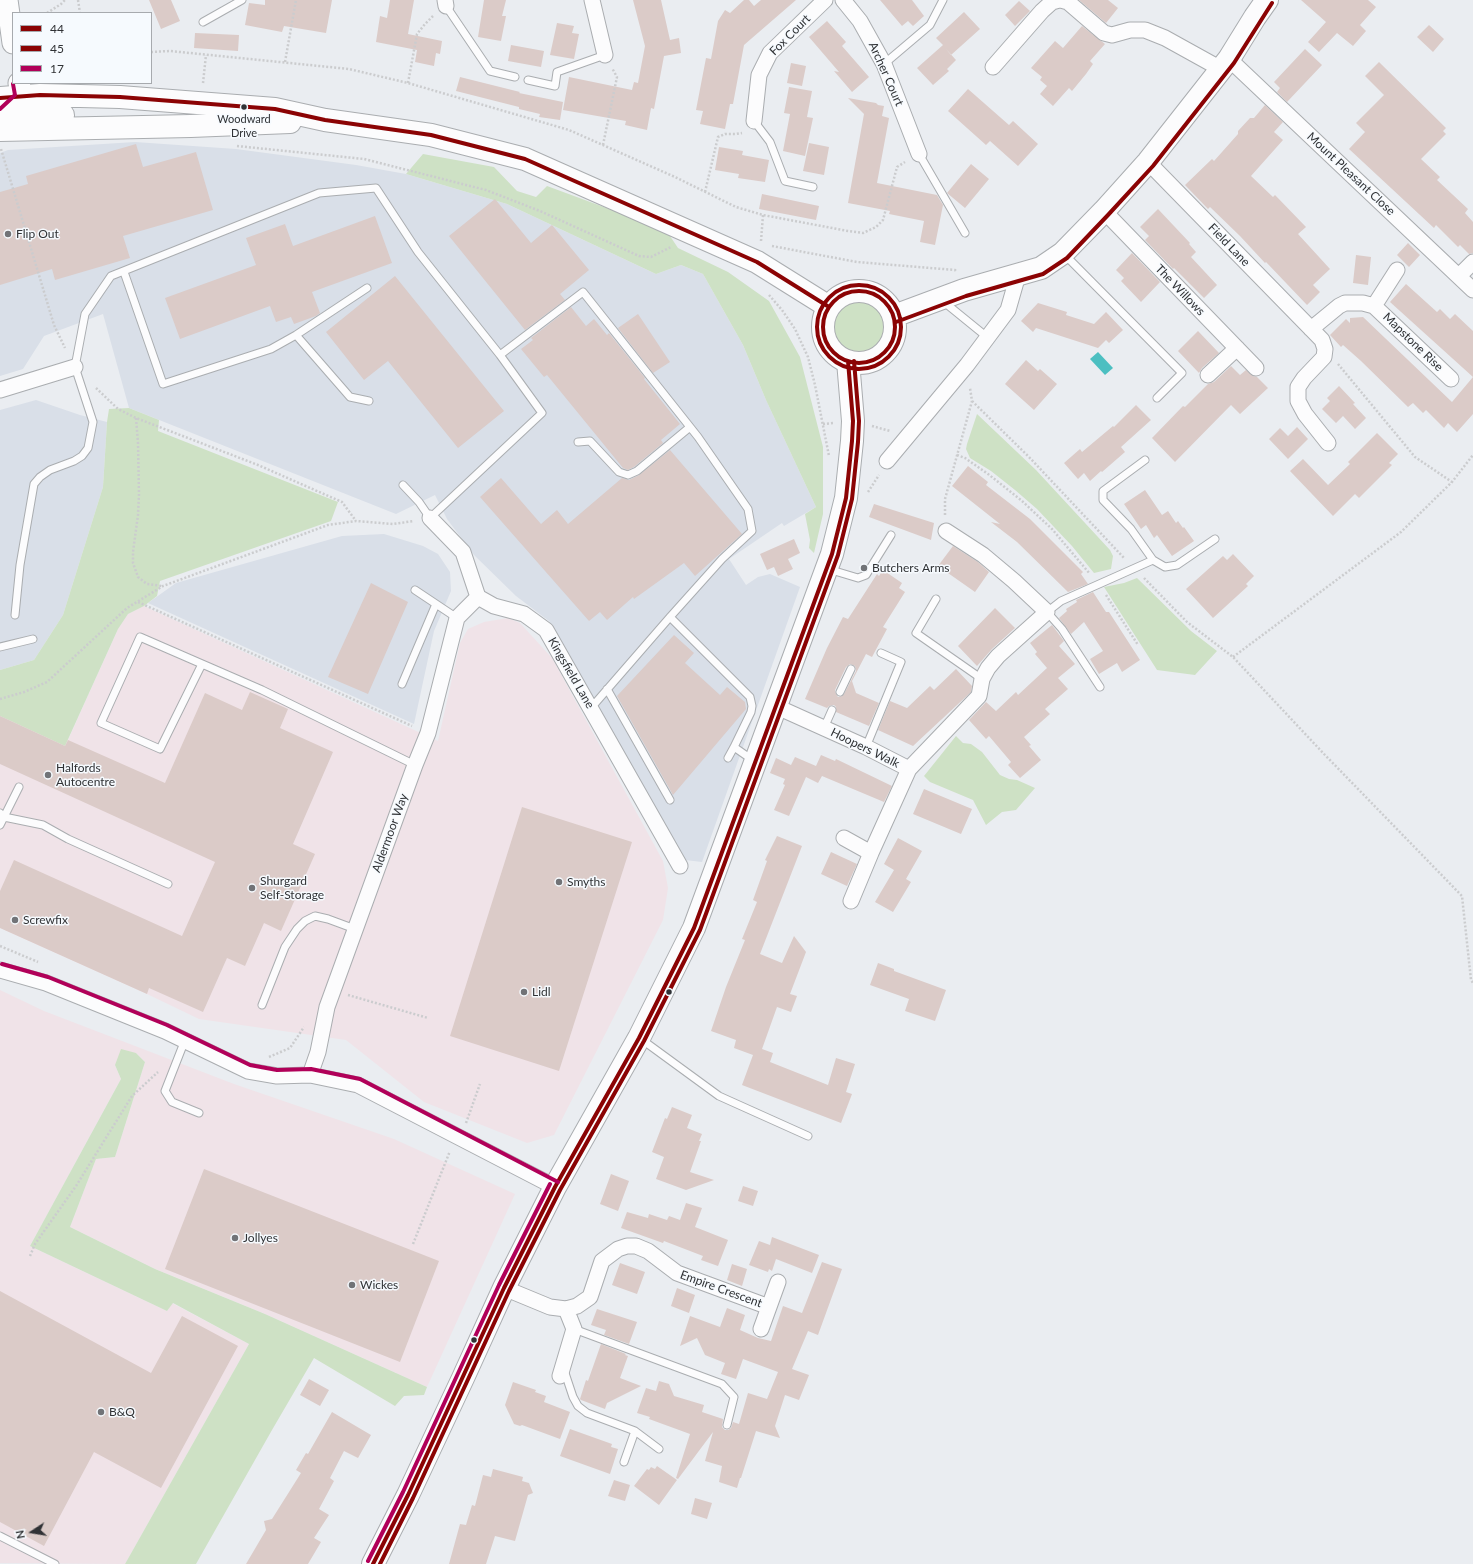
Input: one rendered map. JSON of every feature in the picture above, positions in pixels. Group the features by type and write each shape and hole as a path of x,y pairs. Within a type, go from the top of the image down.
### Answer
{"main road":[{"path":"894,316 964,290 1041,268 1063,253 1104,211 1148,162 1225,64 1267,0"},
{"path":"9,100 40,95 120,97 246,106 275,109 325,120 431,134 525,160 757,262 829,307"},
{"path":"9,100 25,112 47,114 111,115 192,126"},
{"path":"0,130 192,126 325,120"},
{"path":"862,290 876,294 886,302 894,316 894,338 886,351 874,360 862,363 848,361 839,357 829,347 824,333 824,318 829,307 838,297 848,292 862,290"},
{"path":"373,1564 434,1440 504,1288 555,1187 639,1038 694,928 832,554 846,498 853,421 848,361"}],"street":[{"path":"7,0 12,36"},
{"path":"592,0 605,55"},
{"name":"Fox Court","path":"754,121 760,75 770,53 825,0"},
{"name":"Archer Court","path":"843,0 860,21 884,64 919,154"},
{"path":"993,67 1042,11 1052,2 1060,0"},
{"name":"Mount Pleasant Close","path":"1060,0 1068,2 1104,33 1112,35 1130,30 1145,30 1225,64 1473,290"},
{"name":"Field Lane","path":"1148,162 1322,340 1325,349"},
{"name":"The Willows","path":"1104,211 1256,368"},
{"path":"1459,276 1473,262"},
{"name":"Mapstone Rise","path":"1374,306 1397,270"},
{"path":"887,461 967,365 1008,310 1018,275"},
{"name":"Mapstone Rise","path":"1311,329 1339,306 1345,303 1364,303 1374,306 1451,379"},
{"path":"1208,375 1236,348"},
{"path":"1325,349 1324,357 1304,378 1298,387 1298,401 1305,414 1328,443"},
{"path":"0,390 75,367"},
{"path":"430,518 464,552 478,597"},
{"path":"909,769 979,696 982,679 988,668 998,656 1047,612 984,555 946,531"},
{"name":"Aldermoor Way","path":"310,1075 318,1052 327,1007 414,765 428,733 458,618 478,597"},
{"name":"Kingsfield Lane","path":"478,597 494,606 524,614 546,630 680,866"},
{"name":"Hoopers Walk","path":"775,706 866,746 909,769 870,853 851,901"},
{"path":"844,838 870,853"},
{"path":"0,970 46,983 165,1031 182,1046 248,1071 277,1076 310,1075 358,1085 555,1187"},
{"name":"Empire Crescent","path":"566,1309 577,1306 590,1297 602,1261 618,1249 632,1246 648,1251 677,1273 769,1307"},
{"name":"Empire Crescent","path":"761,1329 778,1282"},
{"path":"504,1288 550,1307 566,1309 574,1329 561,1371"}],"lane":[{"path":"203,22 242,0"},
{"path":"884,64 930,26 943,0"},
{"path":"445,3 490,71 515,77"},
{"path":"528,80 555,86 557,72 605,55"},
{"path":"754,121 770,142 785,182 813,187"},
{"path":"919,154 965,233"},
{"path":"15,615 20,566 34,484 40,477 50,470 74,461 82,456 88,448 93,422 75,367 85,314 111,276 319,192 376,188 418,252 500,355 542,413 430,518 419,502 403,485"},
{"path":"1063,253 1182,373 1157,398"},
{"path":"124,272 163,384 271,349 296,335 367,288"},
{"path":"500,355 583,292 690,427 748,509 752,532 722,560 590,708"},
{"path":"940,299 987,337"},
{"path":"296,335 350,397 369,401"},
{"path":"578,442 590,440 618,472 628,475 637,471 690,427"},
{"path":"1145,460 1103,491 1103,500 1131,529 1153,560 1165,567 1177,565 1214,539"},
{"path":"826,568 858,578 866,575 891,535"},
{"path":"1100,687 1062,629 1047,612 1061,601 1153,560"},
{"path":"415,590 458,618"},
{"path":"936,599 916,633 982,679"},
{"path":"402,684 436,604"},
{"path":"670,617 750,697 752,706 751,712 728,758"},
{"path":"202,664 160,749 101,723 140,637 262,690 414,765"},
{"path":"0,647 33,639"},
{"path":"866,746 901,662 881,653"},
{"path":"840,692 851,668"},
{"path":"607,689 670,800"},
{"path":"824,728 832,710"},
{"path":"734,747 755,762"},
{"path":"0,825 2,815 19,786"},
{"path":"2,815 43,825 68,839 168,884"},
{"path":"262,1006 285,947 297,929 306,921 315,916 355,929"},
{"path":"639,1038 719,1096 808,1136"},
{"path":"182,1046 165,1091 172,1102 199,1113"},
{"path":"574,1329 722,1384 734,1397 727,1425"},
{"path":"561,1371 578,1406 587,1413 634,1431 658,1449"},
{"path":"624,1462 634,1431"},
{"path":"0,1536 55,1564"}],"path":[{"path":"49,12 65,0"},
{"path":"78,0 80,12"},
{"path":"285,62 296,0"},
{"path":"408,82 417,34 445,3"},
{"path":"152,52 170,51 349,69 408,82 569,130 736,207 763,215 863,233 876,227 883,220 897,167 919,154"},
{"path":"203,88 206,55"},
{"path":"603,145 617,76 605,55"},
{"path":"705,192 718,137 725,134 746,132 754,121"},
{"path":"0,146 54,325 75,367 118,409 136,418 258,465 342,502 356,521"},
{"path":"233,146 364,159 486,190 540,211 639,256 651,257 672,246"},
{"path":"767,292 795,329 808,356 829,458"},
{"path":"1325,349 1416,457 1452,482"},
{"path":"946,531 944,499 972,401 967,365"},
{"path":"972,401 1029,457 1187,622 1233,657 1462,896 1471,980 1473,983"},
{"path":"136,418 139,494 138,515 132,552 133,563 138,577 147,584 163,586"},
{"path":"957,455 965,458 988,474 1021,500 1052,529 1098,584 1138,646"},
{"path":"1233,657 1401,532 1452,482 1473,455"},
{"path":"846,498 867,493 885,468 887,461"},
{"path":"0,699 24,692 47,682 127,608 163,586 328,525 356,521 393,524 430,518"},
{"path":"138,602 412,726"},
{"path":"0,946 41,963"},
{"path":"333,991 380,1006 428,1018"},
{"path":"262,1056 269,1057 290,1048 303,1031 305,1024"},
{"path":"30,1256 35,1244 76,1186 132,1096 182,1046"},
{"path":"413,1244 450,1151 461,1138 480,1084"}],"shaded area":[{"path":"135,142 236,149 356,165 406,174 507,204 656,274 681,265 703,274 743,345 766,400 816,507 784,526 782,523 729,559 746,585 758,577 770,574 800,587 702,862 685,860 549,621 516,596 474,555 447,519 435,495 396,514 129,408 103,314 44,336 23,369 0,376 0,153 8,150"},
{"path":"36,400 80,415 107,422 103,487 63,615 34,660 0,670 0,410"},
{"path":"384,534 423,546 438,554 450,572 451,591 434,631 414,724 148,603 176,583 342,536"},
{"path":"144,606 438,741 460,643 468,629 484,622 508,618 520,623 552,658 663,861 668,888 663,920 554,1135 527,1143 424,1102 346,1040 199,1019 0,928 0,716 68,740 118,629 128,614"},
{"path":"0,990 44,1011 234,1084 394,1139 515,1194 427,1387 265,1314 155,1269 70,1227 96,1159 115,1157 145,1062 136,1053 115,1065 121,1079 30,1246 167,1311 172,1303 249,1344 125,1564 0,1563"}],"green space":[{"path":"423,154 494,167 517,191 536,197 547,186 666,230 678,248 728,272 769,301 800,357 823,447 823,514 814,553 809,548 810,540 805,514 816,507 766,400 743,345 703,274 681,265 656,274 507,204 406,174"},
{"path":"853,299 865,299 875,303 883,311 887,321 887,333 883,343 875,351 865,355 853,355 843,351 835,343 831,333 831,321 835,311 843,303"},
{"path":"129,408 159,420 158,431 338,502 331,521 160,581 157,596 144,606 128,614 118,629 65,746 0,716 0,670 34,660 63,615 103,487 109,409"},
{"path":"977,414 1036,470 1110,550 1113,556 1111,569 1094,573 1072,546 1037,509 991,471 970,458 966,449"},
{"path":"1137,578 1191,631 1217,651 1195,675 1157,670 1104,587 1124,583"},
{"path":"956,736 963,743 971,744 982,752 1000,775 1009,779 1017,780 1035,788 1016,810 1002,812 986,825 973,800 930,782 924,776"},
{"path":"121,1049 136,1053 145,1062 115,1157 96,1159 70,1227 155,1269 265,1314 427,1387 424,1395 404,1396 395,1406 314,1358 196,1564 125,1564 249,1344 173,1303 167,1311 30,1246 121,1079 115,1065"}],"water":[{"path":"1098,352 1113,368 1105,375 1090,359"}],"building":[{"path":"149,0 171,0 180,21 161,29"},
{"path":"265,0 332,0 326,33 284,26 282,32 245,25 249,3 265,5"},
{"path":"390,0 414,0 408,34 442,41 440,54 436,53 434,66 415,62 417,50 376,42 380,16 387,18"},
{"path":"484,0 506,0 502,16 506,16 501,41 478,37"},
{"path":"633,0 661,0 670,40 679,38 681,53 664,56 654,109 651,108 647,130 625,125 626,121 563,110 569,77 632,90 634,82 638,83 645,46"},
{"path":"744,0 749,0 754,6 761,0 796,0 744,45 733,104 730,104 725,129 700,124 703,111 696,110 706,58 711,59 718,21 725,10 730,13"},
{"path":"880,0 912,0 924,16 913,26 908,21 902,26"},
{"path":"1079,0 1108,0 1118,8 1106,23"},
{"path":"1301,0 1368,0 1376,7 1360,25 1366,31 1353,46 1337,33 1319,52 1308,42 1326,22"},
{"path":"1019,1 1030,11 1015,26 1005,15"},
{"path":"964,12 980,29 951,55 956,60 947,69 949,71 933,85 917,68 943,45 936,38"},
{"path":"827,21 846,42 842,46 869,77 852,92 834,71 839,72 809,37"},
{"path":"557,23 574,26 572,33 579,34 574,59 550,55"},
{"path":"1429,25 1444,39 1433,52 1417,37"},
{"path":"1082,26 1105,44 1090,61 1093,64 1072,91 1069,88 1053,106 1040,94 1047,86 1040,80 1042,77 1031,68 1055,41 1063,48"},
{"path":"195,33 239,35 238,51 194,48"},
{"path":"511,45 544,51 541,67 508,61"},
{"path":"1305,49 1322,65 1287,102 1277,92 1280,88 1274,82"},
{"path":"1379,62 1446,128 1443,131 1446,134 1421,159 1440,177 1437,180 1468,209 1465,213 1473,222 1473,253 1469,254 1460,245 1458,247 1436,225 1434,228 1349,149 1365,132 1356,123 1384,95 1365,76"},
{"path":"791,63 806,66 802,86 787,83"},
{"path":"460,77 520,92 519,93 563,102 560,120 539,117 540,114 519,109 519,107 456,91"},
{"path":"789,87 812,91 807,117 813,118 805,156 783,151 790,114 784,113"},
{"path":"968,89 1009,125 1013,121 1038,144 1018,166 990,141 986,145 948,111"},
{"path":"848,98 884,106 882,116 889,118 877,183 937,195 943,205 935,245 920,242 924,221 889,214 890,211 848,203 864,114"},
{"path":"1265,105 1283,122 1274,132 1283,140 1251,176 1273,197 1275,195 1306,227 1298,234 1330,269 1313,285 1320,292 1307,305 1240,236 1210,207 1208,209 1185,185 1212,159 1214,161 1238,134 1238,131 1250,118 1254,118"},
{"path":"809,143 829,147 824,175 803,171"},
{"path":"136,144 143,167 196,152 213,210 123,236 130,258 55,280 52,269 0,285 0,192 28,184 26,176"},
{"path":"719,147 743,151 742,155 769,160 765,182 738,178 739,174 715,170"},
{"path":"971,164 989,179 965,208 947,193"},
{"path":"762,194 819,206 816,220 759,209"},
{"path":"495,199 531,243 552,225 589,270 560,294 565,300 525,330 449,236"},
{"path":"1158,209 1190,243 1189,244 1196,252 1191,257 1217,285 1204,298 1145,240 1149,236 1140,227"},
{"path":"375,216 392,263 312,292 320,313 316,316 294,324 291,317 276,322 270,306 180,339 165,298 256,265 246,238 285,224 293,246"},
{"path":"1408,243 1420,255 1409,267 1397,255"},
{"path":"1132,253 1160,282 1141,302 1121,281 1124,278 1116,270"},
{"path":"1356,255 1371,257 1368,285 1353,283"},
{"path":"395,276 504,411 458,448 388,361 364,380 326,332"},
{"path":"1406,284 1437,312 1440,309 1450,319 1455,314 1473,331 1473,377 1390,302"},
{"path":"1038,303 1067,312 1066,315 1094,324 1106,312 1123,330 1109,343 1106,340 1098,348 1036,328 1033,332 1021,321"},
{"path":"571,307 586,326 594,319 607,335 609,333 680,424 661,440 663,443 634,467 628,470 623,468 547,375 544,377 521,349 533,340 531,338"},
{"path":"638,314 670,362 653,373 618,328"},
{"path":"1363,317 1452,402 1473,377 1473,414 1457,432 1448,423 1444,428 1426,410 1423,413 1413,403 1408,407 1361,361 1343,345 1341,347 1330,335 1346,319 1350,323 1350,318"},
{"path":"1198,331 1219,353 1202,368 1199,373 1178,351"},
{"path":"1026,360 1038,371 1040,369 1057,384 1034,410 1005,384"},
{"path":"1231,366 1240,375 1246,370 1253,376 1257,377 1268,388 1240,414 1231,405 1175,462 1152,438 1183,406 1185,407 1208,384 1214,382"},
{"path":"1339,386 1355,403 1353,404 1366,418 1355,429 1343,416 1336,423 1322,409 1330,401 1327,398"},
{"path":"1136,405 1151,420 1121,447 1125,452 1102,472 1101,471 1090,481 1084,473 1078,479 1064,463 1080,449 1082,452 1113,426 1114,427"},
{"path":"1297,427 1308,439 1288,459 1269,439 1280,428 1288,436"},
{"path":"1377,433 1398,454 1389,463 1392,465 1359,498 1355,494 1333,516 1290,471 1303,459 1328,485 1350,464 1348,462"},
{"path":"670,450 742,534 695,576 684,563 634,599 633,597 607,620 600,612 589,621 480,497 501,478 541,524 557,510 568,524 622,478 629,480 639,475"},
{"path":"968,466 988,482 986,485 1030,519 1083,572 1081,574 1088,584 1068,592 1017,542 991,522 1000,524 952,486"},
{"path":"1145,490 1162,515 1168,511 1176,523 1178,521 1194,541 1172,556 1157,535 1154,538 1146,525 1141,529 1124,504"},
{"path":"874,504 934,523 931,540 869,517"},
{"path":"794,539 800,553 788,559 793,569 778,576 774,567 767,570 760,554"},
{"path":"953,546 978,562 989,572 975,592 938,566"},
{"path":"1233,554 1254,576 1246,584 1248,586 1213,618 1186,589 1223,556 1227,560"},
{"path":"883,570 902,583 899,588 905,592 883,627 887,629 872,657 866,654 852,681 856,693 879,703 869,726 836,712 836,707 834,705 827,708 805,699 827,648 843,617 848,619 877,574 879,576","holes":["850,664 855,666 856,671 844,694 838,697 835,690 846,667"]},
{"path":"371,583 408,602 368,694 328,677"},
{"path":"1093,592 1106,612 1109,612 1140,660 1122,672 1117,663 1099,674 1090,659 1103,651 1084,622 1071,634 1059,618 1067,611 1066,609 1077,602 1076,600"},
{"path":"995,608 1015,628 992,649 977,666 958,646"},
{"path":"1052,625 1064,641 1059,646 1075,664 1058,678 1068,689 1045,709 1050,714 1024,737 1031,745 1029,746 1041,760 1020,778 1008,765 1011,762 989,736 986,739 969,720 986,702 996,711 1016,692 1018,695 1047,668 1035,654 1037,652 1030,643"},
{"path":"674,635 694,653 685,663 720,695 727,687 745,702 746,709 673,795 617,696"},
{"path":"956,669 972,686 971,692 913,746 878,730 890,701 907,708 930,686 934,690"},
{"path":"250,692 288,709 280,728 333,752 293,844 315,854 281,931 264,923 245,966 227,958 203,1012 149,988 147,994 0,928 0,891 14,860 182,936 215,862 0,764 0,716 65,746 68,740 165,783 205,693 242,710"},
{"path":"821,755 835,761 836,759 892,786 884,802 822,776 818,783 806,777 789,816 774,810 785,785 783,784 785,779 770,773 776,758 791,765 795,757 816,766"},
{"path":"924,789 972,809 961,834 913,814"},
{"path":"522,807 632,842 559,1071 450,1036"},
{"path":"777,836 802,846 760,954 782,963 794,936 806,952 790,994 797,996 791,1012 777,1007 762,1049 773,1053 770,1062 828,1085 836,1058 855,1064 846,1092 852,1094 841,1123 742,1085 753,1055 734,1048 736,1040 711,1031 726,987 745,940 742,939 757,902 753,900 767,861 765,860"},
{"path":"898,838 922,851 906,879 911,882 893,912 875,902 894,870 884,864"},
{"path":"831,852 857,864 847,886 821,874"},
{"path":"878,963 894,969 894,971 946,990 935,1021 905,1011 909,999 870,985"},
{"path":"672,1107 692,1115 687,1128 702,1134 690,1172 714,1180 686,1190 656,1179 664,1157 652,1152 665,1118 667,1119"},
{"path":"204,1169 439,1261 400,1362 165,1269"},
{"path":"611,1174 629,1181 618,1211 600,1204"},
{"path":"743,1186 758,1191 753,1206 738,1201"},
{"path":"686,1203 702,1208 695,1227 728,1240 718,1266 701,1260 703,1256 664,1241 663,1243 621,1228 627,1212 648,1218 649,1214 667,1220 669,1216 680,1220"},
{"path":"772,1237 819,1255 812,1273 776,1259 772,1271 769,1269 768,1272 749,1265 759,1241 770,1245"},
{"path":"822,1262 842,1269 818,1335 808,1331 792,1369 809,1375 799,1400 785,1395 775,1426 780,1438 756,1431 737,1488 719,1482 722,1466 705,1461 713,1432 678,1479 676,1478 690,1434 637,1413 646,1388 656,1391 659,1381 669,1384 674,1396 704,1405 702,1412 723,1419 722,1427 725,1430 728,1430 731,1428 733,1422 739,1424 748,1393 767,1399 778,1372 743,1359 736,1379 721,1374 725,1363 705,1355 697,1338 680,1346 690,1316 720,1327 727,1308 745,1315 740,1330 758,1338 771,1341 783,1306 802,1313"},
{"path":"620,1263 645,1272 637,1294 612,1285"},
{"path":"732,1264 747,1269 742,1286 727,1280"},
{"path":"677,1288 695,1295 689,1313 671,1306"},
{"name":"B&Q","path":"0,1291 151,1373 182,1316 238,1346 161,1488 94,1452 44,1546 0,1522"},
{"path":"597,1309 637,1322 629,1344 604,1335 606,1330 591,1325"},
{"path":"601,1344 628,1356 620,1378 641,1386 607,1403 605,1409 580,1399"},
{"path":"309,1379 329,1390 320,1406 300,1395"},
{"path":"513,1382 536,1390 535,1392 546,1396 544,1402 570,1412 560,1439 522,1425 520,1426 514,1424 505,1405"},
{"path":"332,1412 371,1435 358,1458 344,1451 330,1478 334,1481 319,1509 329,1515 314,1538 321,1542 308,1564 246,1564 266,1530 264,1521 272,1519 301,1473 296,1470 306,1453 308,1454"},
{"path":"570,1429 612,1444 611,1447 618,1449 610,1474 560,1456"},
{"path":"657,1466 677,1480 659,1505 634,1486 647,1469 649,1470 651,1467 655,1469"},
{"path":"493,1469 523,1477 522,1481 529,1483 533,1493 528,1495 515,1541 495,1536 486,1564 449,1564 460,1524 466,1525 472,1505 475,1506 483,1475 491,1477"},
{"path":"614,1480 630,1485 625,1501 608,1496"},
{"path":"695,1498 712,1503 707,1519 691,1514"}],"transit line":[{"name":"45","path":"896,322 966,296 1043,274 1067,258 1153,166 1234,63 1272,3"},
{"name":"17","path":"0,109 15,95 13,84"},
{"name":"44","path":"0,98 40,95 120,97 275,109 325,120 431,135 525,159 757,262 829,307"},
{"name":"45","path":"859,285 875,288 889,297 898,311 901,327 898,343 889,357 875,366 859,369 843,366 829,357 820,343 817,327 820,311 829,297 843,288 859,285"},
{"name":"44","path":"859,291 879,297 889,307 895,327 889,347 879,357 859,363 839,357 829,347 823,327 829,307 839,297 859,291"},
{"name":"44","path":"373,1564 408,1495 504,1288 555,1187 639,1038 694,928 832,554 846,498 852,441 853,421 848,361"},
{"name":"45","path":"380,1564 413,1498 509,1291 560,1190 644,1041 700,930 838,555 852,499 858,442 859,421 854,361"},
{"name":"17","path":"2,964 48,977 167,1025 250,1065 277,1070 311,1069 360,1079 558,1182"},
{"name":"17","path":"368,1561 403,1492 499,1285 550,1184"}],"place":[{"name":"Woodward Drive","path":"244,107"},
{"name":"Flip Out","path":"8,234"},
{"name":"Butchers Arms","path":"864,568"},
{"name":"Halfords Autocentre","path":"48,775"},
{"name":"Smyths","path":"559,882"},
{"name":"Shurgard Self-Storage","path":"252,888"},
{"name":"Screwfix","path":"15,920"},
{"name":"Lidl","path":"524,992"},
{"name":"Jollyes","path":"235,1238"},
{"name":"Wickes","path":"352,1285"},
{"name":"B&Q","path":"101,1412"}]}
